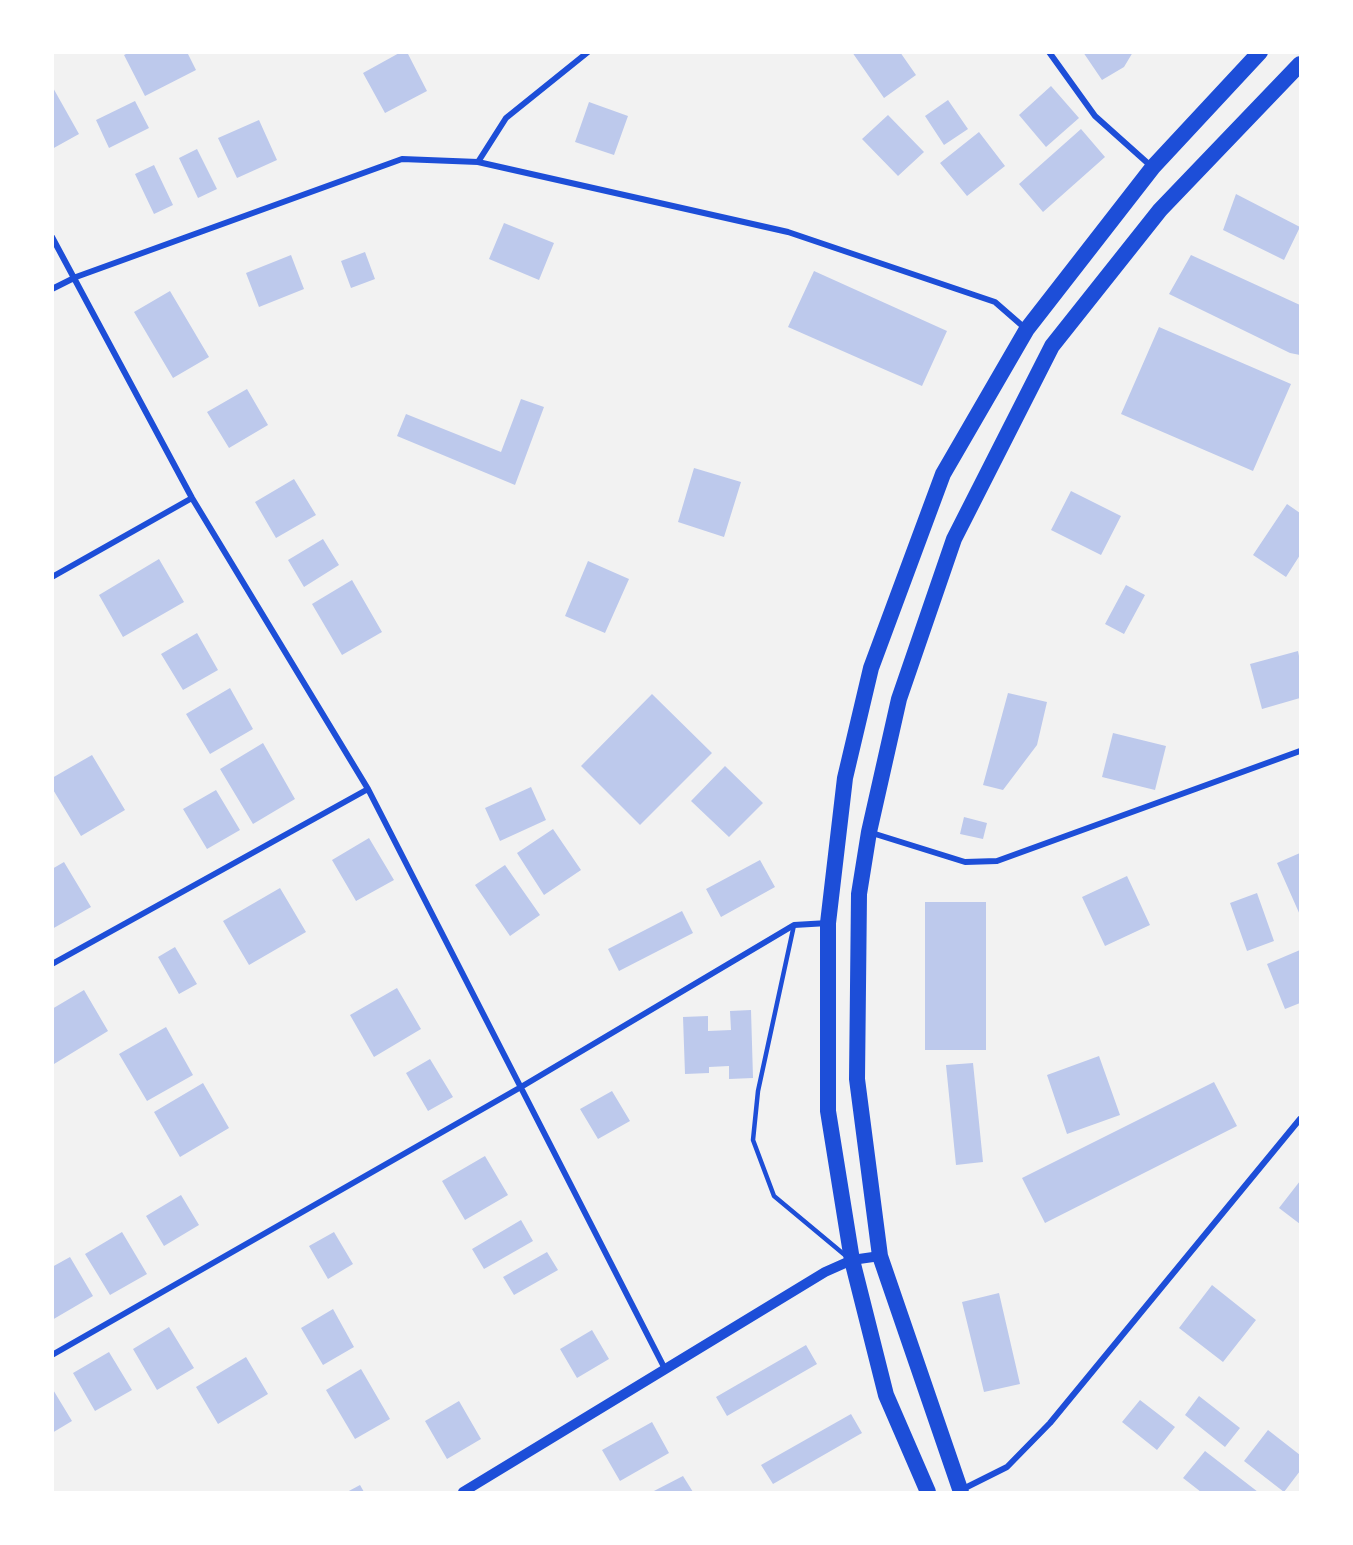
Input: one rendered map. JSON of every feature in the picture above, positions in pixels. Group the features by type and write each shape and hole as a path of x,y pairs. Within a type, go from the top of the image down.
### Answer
{"highway":[{"path":"928,1492 886,1395 852,1260 828,1111 828,923 844,778 871,668 943,474 1027,329 1153,167 1260,52"},
{"path":"961,1492 880,1256 857,1079 859,894 869,832 898,699 954,539 1052,346 1160,210 1300,64"}],"street":[{"path":"478,162 506,118 588,52"},
{"path":"1049,52 1095,116 1153,167"},
{"path":"52,289 76,277 402,159 478,162 788,231 995,302 1027,329"},
{"path":"52,237 76,277 192,498 368,789 665,1369"},
{"path":"52,577 192,498"},
{"path":"869,832 965,862 997,861 1300,751"},
{"path":"52,964 368,789"},
{"path":"52,1355 521,1087 794,925 828,923"},
{"path":"961,1492 1007,1467 1050,1423 1300,1119"},
{"path":"463,1492 825,1272 852,1260 880,1256"}],"lane":[{"path":"794,925 758,1092 753,1140 774,1196 852,1260"}],"building":[{"path":"130,52 187,52 196,70 145,96 124,55"},
{"path":"401,52 407,52 427,91 385,113 363,73"},
{"path":"852,52 900,52 916,75 884,98"},
{"path":"1083,52 1133,52 1124,67 1102,80"},
{"path":"52,86 79,134 52,149"},
{"path":"1051,86 1079,118 1046,147 1019,115"},
{"path":"948,100 968,129 944,145 925,116"},
{"path":"135,101 149,128 109,148 96,120"},
{"path":"589,102 628,116 614,155 575,142"},
{"path":"888,115 924,152 898,176 862,139"},
{"path":"259,120 277,160 237,178 218,138"},
{"path":"1081,129 1105,157 1043,212 1019,184"},
{"path":"979,132 1005,166 967,196 940,163"},
{"path":"197,149 217,189 198,198 179,158"},
{"path":"154,165 173,205 154,214 135,174"},
{"path":"1236,194 1300,227 1284,260 1223,230"},
{"path":"504,223 554,243 539,280 489,259"},
{"path":"365,252 375,279 351,288 341,261"},
{"path":"291,255 304,289 259,307 246,273"},
{"path":"1191,255 1300,305 1300,355 1290,353 1169,294"},
{"path":"814,271 947,331 922,386 788,327"},
{"path":"170,291 209,357 173,378 134,312"},
{"path":"1159,327 1291,384 1253,471 1121,414"},
{"path":"247,389 268,425 229,448 207,412"},
{"path":"521,399 544,407 515,485 397,436 406,414 501,452"},
{"path":"694,468 741,482 724,537 678,522"},
{"path":"294,479 316,515 276,538 255,502"},
{"path":"1071,491 1121,516 1101,555 1051,530"},
{"path":"1287,504 1300,513 1300,555 1286,577 1253,555"},
{"path":"323,539 339,565 304,587 288,560"},
{"path":"159,559 184,602 123,637 99,595"},
{"path":"588,561 629,579 605,633 565,616"},
{"path":"352,580 382,632 342,655 312,604"},
{"path":"1126,585 1145,595 1124,634 1105,624"},
{"path":"197,633 218,670 183,690 161,654"},
{"path":"1298,651 1300,698 1262,709 1250,664"},
{"path":"230,688 253,729 210,754 186,714"},
{"path":"1008,693 1047,702 1037,745 1003,790 983,785"},
{"path":"652,694 712,753 640,825 581,766"},
{"path":"1113,733 1166,746 1155,790 1102,777"},
{"path":"263,743 295,799 253,824 220,769"},
{"path":"92,755 125,810 81,836 52,788 52,778"},
{"path":"725,766 763,803 729,837 691,801"},
{"path":"531,787 546,820 500,841 485,808"},
{"path":"216,790 240,830 207,849 183,809"},
{"path":"964,817 987,823 983,839 960,834"},
{"path":"553,829 581,870 544,895 517,853"},
{"path":"369,838 394,880 356,901 332,860"},
{"path":"1300,853 1300,915 1277,863"},
{"path":"760,860 775,887 721,917 706,889"},
{"path":"64,862 91,907 52,929 52,869"},
{"path":"505,865 540,915 510,936 475,885"},
{"path":"1127,876 1150,925 1105,946 1082,897"},
{"path":"280,888 306,932 249,965 223,921"},
{"path":"1257,893 1274,941 1247,951 1230,903"},
{"path":"925,902 986,902 986,1050 925,1050"},
{"path":"682,911 693,933 619,971 608,949"},
{"path":"175,947 197,984 179,994 158,957"},
{"path":"1300,950 1300,1003 1285,1009 1267,964"},
{"path":"397,988 421,1029 374,1057 350,1015"},
{"path":"84,990 108,1031 54,1064 52,1009"},
{"path":"751,1010 753,1078 729,1079 729,1066 709,1067 709,1073 685,1074 683,1017 708,1016 708,1031 731,1030 730,1011"},
{"path":"166,1027 193,1075 147,1101 119,1054"},
{"path":"1099,1056 1120,1115 1067,1134 1047,1075"},
{"path":"430,1059 453,1097 428,1111 406,1073"},
{"path":"973,1063 983,1162 956,1165 946,1065"},
{"path":"1214,1082 1237,1126 1045,1223 1022,1178"},
{"path":"203,1083 229,1128 180,1157 154,1112"},
{"path":"612,1091 630,1121 598,1139 580,1109"},
{"path":"485,1156 508,1195 465,1220 442,1181"},
{"path":"1300,1181 1300,1224 1279,1208"},
{"path":"181,1195 199,1225 164,1246 146,1216"},
{"path":"521,1220 533,1241 484,1269 472,1249"},
{"path":"122,1232 147,1274 110,1295 85,1254"},
{"path":"334,1232 353,1264 328,1279 309,1246"},
{"path":"547,1252 558,1270 514,1295 503,1277"},
{"path":"70,1257 93,1296 52,1320 52,1267"},
{"path":"1212,1285 1256,1320 1223,1362 1179,1328"},
{"path":"999,1293 1020,1384 984,1392 962,1302"},
{"path":"333,1309 354,1347 323,1365 301,1328"},
{"path":"169,1327 194,1368 157,1390 133,1349"},
{"path":"592,1330 609,1359 577,1378 560,1349"},
{"path":"806,1345 817,1364 727,1416 716,1397"},
{"path":"109,1352 132,1390 95,1411 73,1373"},
{"path":"246,1357 268,1394 218,1424 196,1387"},
{"path":"361,1369 390,1419 355,1439 326,1390"},
{"path":"52,1388 72,1421 52,1433"},
{"path":"1199,1396 1240,1428 1225,1447 1185,1415"},
{"path":"1140,1400 1175,1427 1157,1450 1122,1422"},
{"path":"459,1401 481,1439 447,1459 425,1421"},
{"path":"851,1414 862,1433 773,1484 761,1465"},
{"path":"652,1422 669,1453 620,1481 602,1450"},
{"path":"1268,1430 1300,1455 1300,1471 1284,1492 1244,1461"},
{"path":"1205,1451 1258,1492 1201,1492 1183,1478"},
{"path":"683,1476 693,1492 652,1492"},
{"path":"360,1485 364,1492 347,1492"}]}
